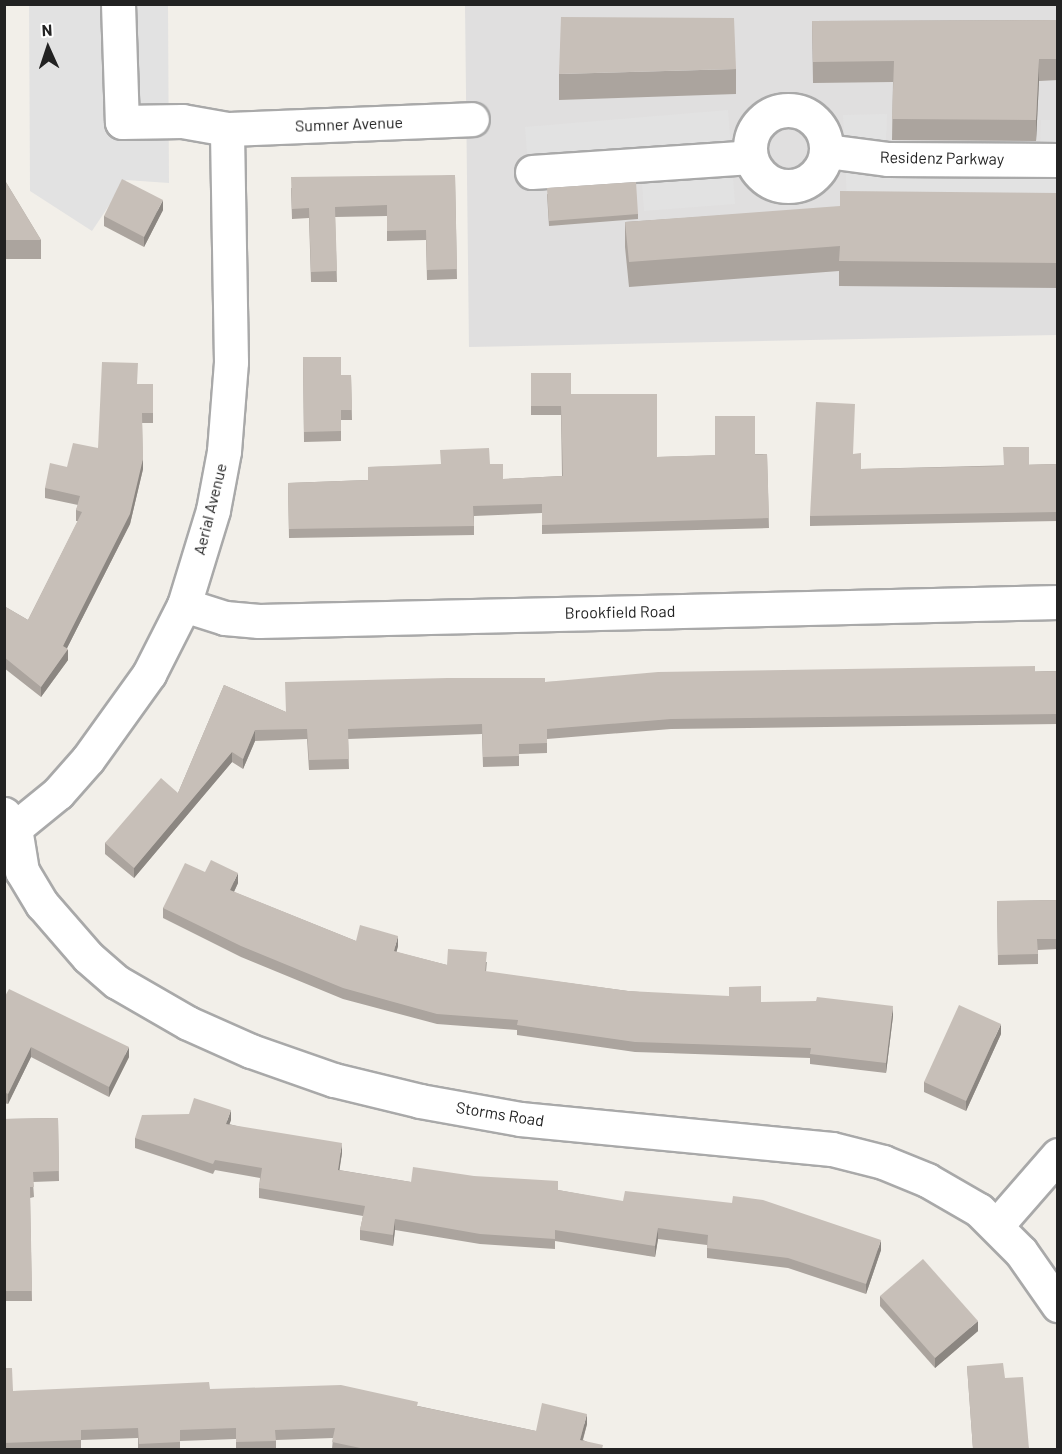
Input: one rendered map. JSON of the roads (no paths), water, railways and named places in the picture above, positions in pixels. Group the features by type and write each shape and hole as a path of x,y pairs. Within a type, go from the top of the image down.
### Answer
{"street":[{"name":"Sumner Avenue","path":"118,4 122,122 182,121 227,129 472,119"},
{"path":"785,109 798,110 820,125 827,150 818,173 803,183 785,187 763,178 750,157 753,131 761,120 785,109"},
{"name":"Aerial Avenue","path":"10,821 58,793 88,759 148,674 184,605 213,510 224,451 231,362 227,129"},
{"name":"Residenz Parkway","path":"827,150 888,159 1058,160"},
{"path":"532,172 750,157"},
{"name":"Brookfield Road","path":"184,605 225,618 259,621 1058,602"},
{"name":"Storms Road","path":"10,821 12,866 88,957 117,982 188,1023 250,1051 334,1080 520,1119 832,1149 883,1162 927,1180 979,1210 997,1226 1058,1305"},
{"path":"997,1226 1058,1155"}]}
